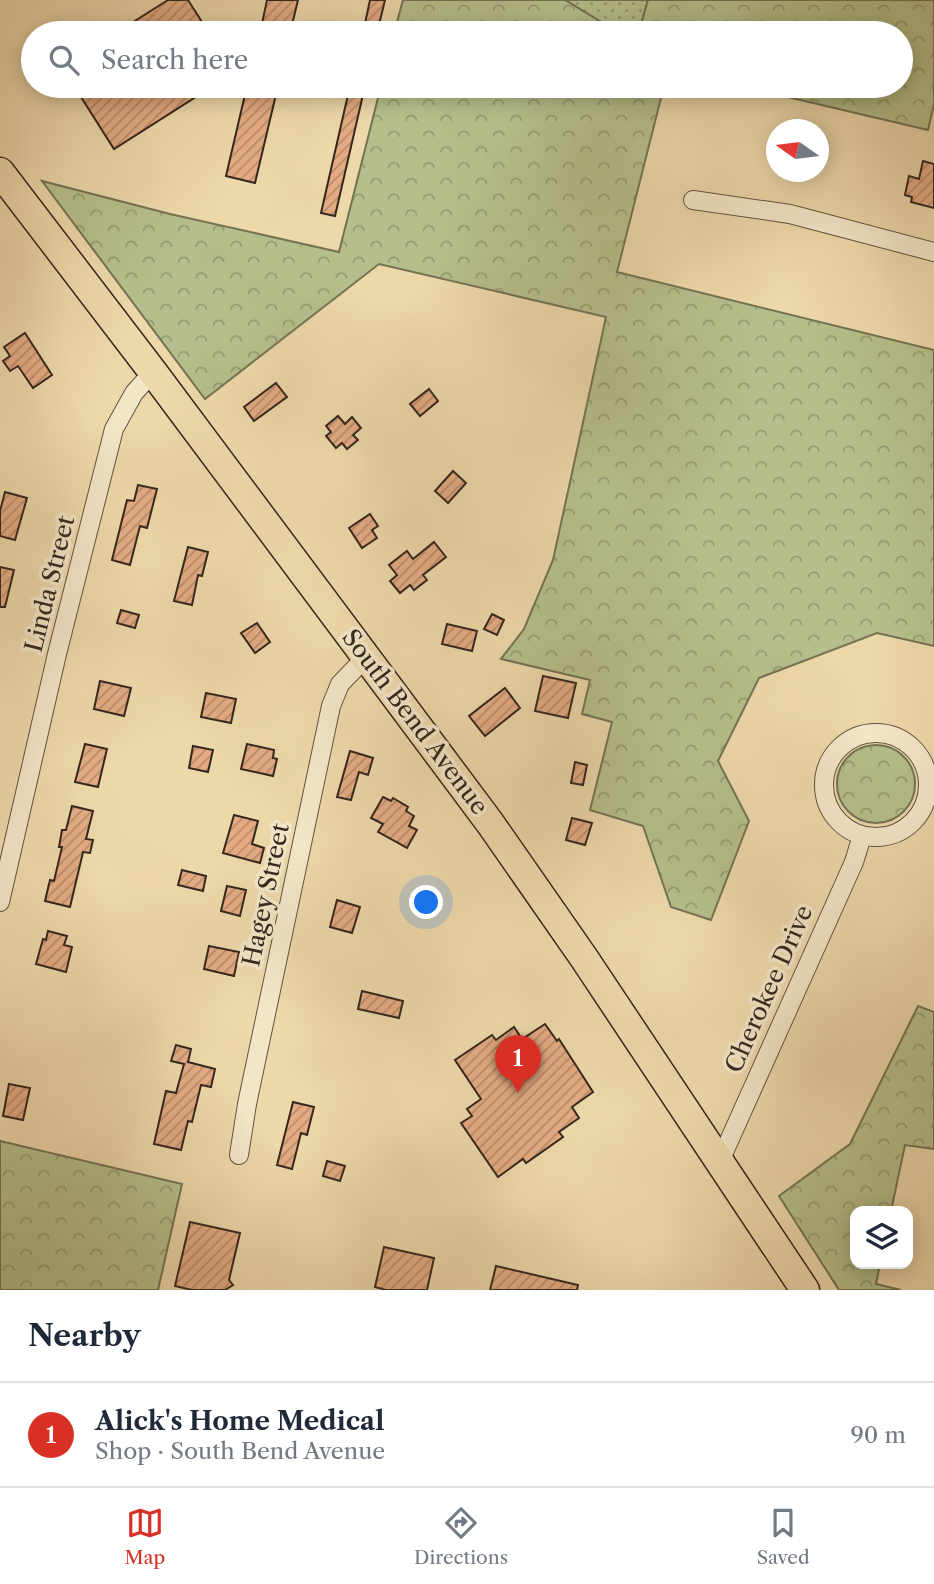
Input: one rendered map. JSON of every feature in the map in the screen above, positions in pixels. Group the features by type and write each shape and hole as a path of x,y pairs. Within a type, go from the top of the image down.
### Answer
{"main road":[{"name":"South Bend Avenue","path":"0,172 153,372 512,854 805,1290"}],"street":[{"path":"693,200 790,214 934,252"},
{"name":"Linda Street","path":"0,902 57,654 114,429 134,393 153,372"},
{"name":"Hagey Street","path":"239,1155 250,1090 331,706 340,684 366,657"},
{"path":"874,732 890,734 905,741 921,760 928,783 926,799 920,814 909,826 886,836 862,836 837,820 824,794 824,779 828,765 841,747 860,735 874,732"},
{"name":"Cherokee Drive","path":"720,1161 854,862 862,836"}],"green space":[{"path":"403,0 565,0 600,21 397,21"},
{"path":"565,0 648,0 642,21 600,21"},
{"path":"648,0 934,0 934,104 928,130 792,98 913,98 913,21 642,21"},
{"path":"378,98 661,98 617,272 934,350 934,646 877,633 759,678 718,761 749,821 711,920 671,907 643,826 590,810 612,722 582,714 590,680 501,659 524,629 553,560 606,317 379,264 205,399 42,181 170,214 339,252"},
{"path":"876,745 891,748 908,762 915,784 912,799 898,816 876,823 861,820 844,806 837,784 840,769 854,752"},
{"path":"918,1006 934,1012 934,1149 905,1145 892,1206 850,1206 850,1269 879,1269 876,1284 901,1290 839,1290 779,1196 850,1144"},
{"path":"0,1141 182,1184 158,1290 0,1290"}],"building":[{"path":"168,0 188,0 201,21 135,21"},
{"path":"267,0 298,0 293,21 263,21"},
{"path":"370,0 385,0 380,21 366,21"},
{"path":"82,98 194,98 114,149"},
{"path":"244,98 275,98 255,183 226,176"},
{"path":"347,98 362,98 335,216 321,213"},
{"path":"923,161 934,164 934,208 911,202 912,197 905,195 909,176 919,179"},
{"path":"25,333 52,375 33,388 18,366 10,371 3,361 10,356 4,347"},
{"path":"276,383 287,397 254,421 244,407"},
{"path":"429,389 438,401 420,416 410,404"},
{"path":"338,416 345,424 352,417 361,428 353,435 358,440 347,449 342,443 336,448 326,436 331,432 326,426"},
{"path":"453,471 466,483 448,503 435,491"},
{"path":"138,485 157,489 147,528 140,526 130,565 112,560 127,500 134,501"},
{"path":"5,492 27,498 15,540 0,536 0,511"},
{"path":"370,514 378,526 372,530 377,538 362,548 349,528"},
{"path":"434,542 446,557 423,575 427,580 414,590 410,585 400,593 390,581 397,575 389,565 407,551 413,559"},
{"path":"188,547 208,552 202,576 198,575 192,605 174,601"},
{"path":"0,567 14,570 5,607 0,607"},
{"path":"121,610 139,615 135,628 117,623"},
{"path":"492,614 504,620 497,635 484,629"},
{"path":"257,623 270,642 255,653 241,633"},
{"path":"447,624 477,631 472,651 442,644"},
{"path":"543,676 576,683 568,718 535,711"},
{"path":"100,681 131,688 124,716 94,709"},
{"path":"505,688 520,708 485,736 469,716"},
{"path":"206,693 236,699 231,723 201,717"},
{"path":"85,744 107,749 98,787 75,782"},
{"path":"247,744 274,750 273,758 277,759 273,776 241,769"},
{"path":"193,746 213,750 208,772 189,768"},
{"path":"350,751 373,758 368,775 359,772 351,800 337,797"},
{"path":"575,762 587,765 583,785 571,783"},
{"path":"383,797 391,801 393,798 408,807 406,811 414,816 409,826 417,830 407,848 378,832 383,824 371,818"},
{"path":"72,806 93,811 86,839 93,840 90,853 83,852 70,907 45,901 50,880 54,881 62,847 59,847 62,830 66,830"},
{"path":"234,815 258,821 252,844 264,848 260,863 223,853"},
{"path":"572,818 592,823 585,845 566,840"},
{"path":"182,870 206,876 203,891 178,885"},
{"path":"227,886 246,890 240,916 221,911"},
{"path":"337,900 360,907 352,933 330,927"},
{"path":"48,931 67,936 64,945 72,947 66,972 36,964"},
{"path":"209,946 239,952 234,976 204,969"},
{"path":"362,991 403,1001 399,1018 358,1009"},
{"path":"545,1024 557,1041 559,1039 593,1092 572,1107 579,1118 559,1132 563,1137 526,1163 523,1159 498,1177 461,1123 472,1116 467,1109 481,1099 455,1060 492,1035 496,1040 514,1027 522,1039"},
{"path":"176,1045 191,1049 188,1062 215,1069 211,1087 201,1085 192,1122 188,1121 181,1150 154,1144 166,1091 176,1093 184,1064 171,1061"},
{"path":"9,1084 30,1088 23,1120 3,1116"},
{"path":"293,1102 314,1107 307,1135 301,1133 292,1169 277,1165"},
{"path":"327,1161 345,1166 340,1181 323,1176"},
{"path":"190,1222 240,1233 229,1280 233,1285 225,1290 192,1290 175,1286"},
{"path":"384,1247 434,1258 427,1290 386,1290 375,1287"},
{"path":"496,1266 578,1285 577,1290 490,1290"}],"place":[{"name":"Alick's Home Medical","path":"518,1093"}]}
